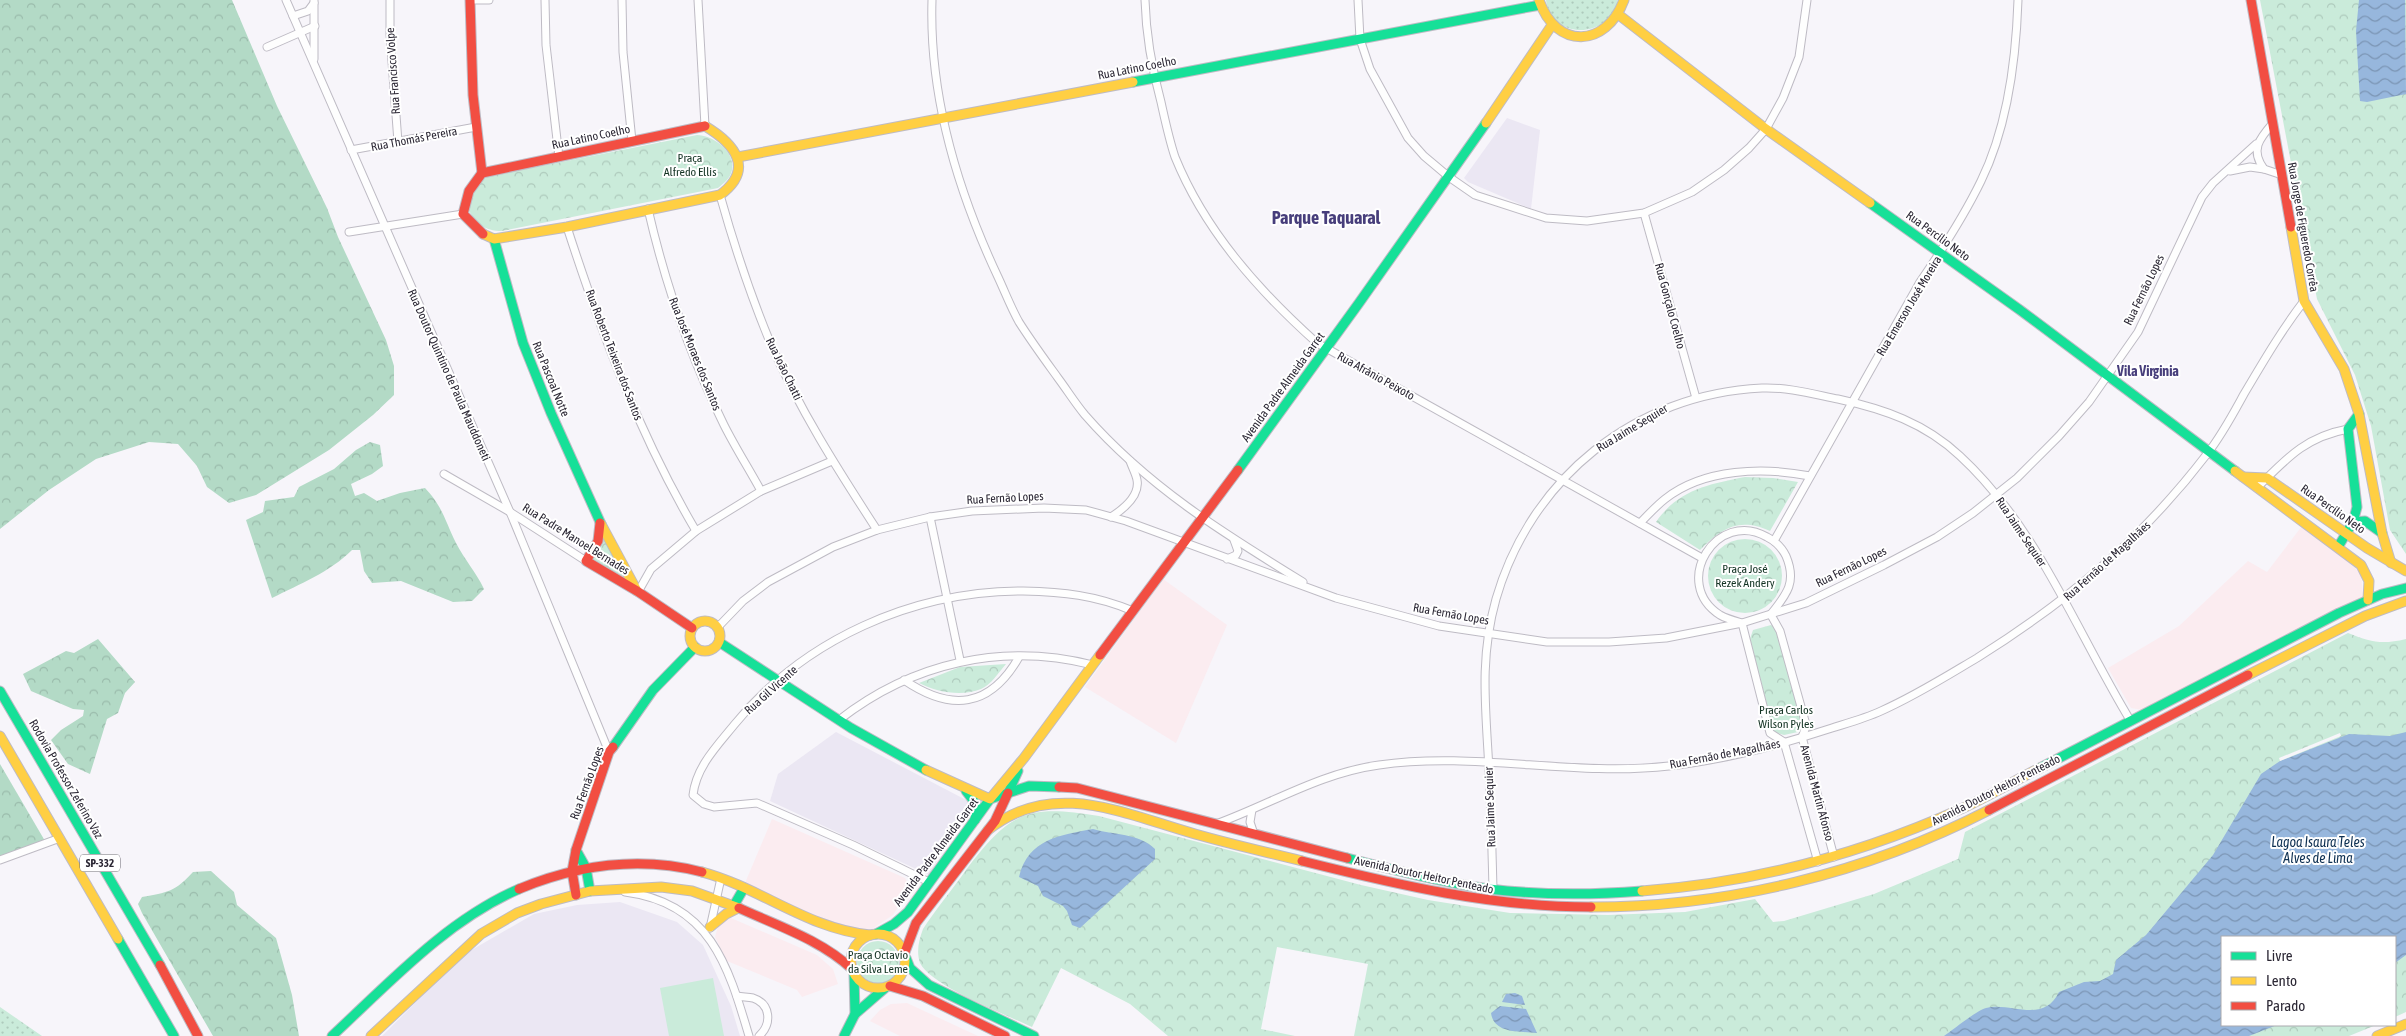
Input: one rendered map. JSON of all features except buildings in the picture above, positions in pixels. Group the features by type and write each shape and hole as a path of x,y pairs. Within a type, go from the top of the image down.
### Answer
{"main road":[{"path":"470,0 476,127 482,172 472,183 466,194 463,214 471,224 494,239 567,228 720,195 730,190 737,180 738,157 732,145 720,133 705,126"},
{"path":"1540,2 1552,26 1572,36 1588,36 1604,31 1619,16 1624,0"},
{"name":"Rua Jorge de Figueredo Corrêa","path":"2251,0 2304,301 2344,369 2359,414 2382,533 2392,563"},
{"name":"Rua Latino Coelho","path":"738,157 1360,39 1540,2"},
{"name":"Rua Percílio Neto","path":"1619,16 1766,129 1941,252 2338,547 2368,573 2370,584 2368,600"},
{"name":"Avenida Padre Almeida Garret","path":"873,935 902,918 990,799 1024,758 1327,348 1449,177 1552,26"},
{"name":"Rua Latino Coelho","path":"482,172 705,126"},
{"name":"Rua Pascoal Notte","path":"494,239 524,344 551,413 600,522 638,592"},
{"path":"2338,547 2352,522 2357,507 2348,429 2359,414"},
{"path":"2243,477 2266,478"},
{"name":"Rua Percílio Neto","path":"2266,478 2346,533 2406,571"},
{"path":"2352,522 2368,520 2382,533"},
{"path":"586,561 598,541 600,522"},
{"name":"Rua Padre Manoel Bernades","path":"586,561 638,592 692,628"},
{"name":"Avenida Doutor Heitor Penteado","path":"990,799 1029,786 1052,784 1076,788 1376,865 1493,889 1575,893 1657,890 1761,876 1818,862 1896,837 1964,807 2130,720 2368,600 2406,588"},
{"name":"Avenida Doutor Heitor Penteado","path":"988,830 999,820 1026,806 1058,802 1073,803 1118,812 1363,876 1472,899 1514,904 1595,907 1691,900 1790,883 1851,866 1915,844 1977,816 2365,616 2406,601"},
{"path":"707,620 718,627 721,635 719,642 709,651 694,647 690,638 692,628 698,622 707,620"},
{"path":"719,642 890,753 970,794 976,804 974,821"},
{"name":"Rua Fernão Lopes","path":"576,894 572,871 576,850 609,752 653,690 694,647"},
{"path":"2268,650 2267,657 2275,662"},
{"name":"Rodovia Professor Zeferino Vaz","path":"0,691 169,980 198,1036"},
{"name":"SP-332","path":"0,736 174,1036"},
{"path":"844,1036 855,1014 903,974 905,954 916,923 998,815 1024,758"},
{"path":"1018,772 1020,781 1029,786"},
{"path":"964,790 990,799"},
{"path":"576,850 586,868 590,891"},
{"path":"332,1036 431,946 466,918 522,888 572,871 611,864 661,865 701,871 744,888 841,933 892,938 905,954 910,968 929,985 1034,1036"},
{"path":"371,1036 481,934 517,913 590,891 661,887 692,891 716,899 818,944 837,955 864,985 872,988 887,987 916,994 1005,1036"},
{"path":"709,931 726,914 736,908 739,893 744,888"},
{"path":"855,1014 852,955 855,947 873,935"},
{"path":"2377,1036 2406,1024"}],"street":[{"name":"Rua Doutor Quintino de Paula Mauddoneti","path":"286,0 510,512 609,752"},
{"name":"Rua Francisco Volpe","path":"390,0 390,35 398,142"},
{"path":"470,0 489,0"},
{"path":"545,0 546,45 559,157"},
{"path":"622,0 623,52 632,141"},
{"path":"698,0 705,126"},
{"name":"Rua Fernão Lopes","path":"932,0 931,31 936,78 944,118 967,204 1018,321 1084,414 1129,459 1202,519 1311,588"},
{"name":"Rua Afrânio Peixoto","path":"1145,0 1155,78 1176,157 1207,218 1225,245 1277,307 1318,343 1702,558"},
{"path":"1358,0 1360,39 1370,69 1408,138 1424,156 1475,195 1546,218 1586,221 1644,213 1692,192 1724,170 1766,129 1783,98 1799,57 1807,0"},
{"name":"Rua Emerson José Moreira","path":"1774,541 1920,282 1941,252 1981,180 1999,130 2012,75 2018,0"},
{"path":"293,16 308,10 314,2"},
{"path":"314,2 314,62"},
{"path":"267,47 315,26"},
{"name":"Rua Fernão Lopes","path":"718,627 743,601 768,582 834,547 877,530 930,517 992,508 1086,510 1126,521 1184,541 1227,559 1390,615 1439,626 1547,642 1609,642 1666,638 1742,623 1771,615 1843,587 1936,537 1997,495 2059,436 2089,402 2138,332 2202,197 2213,183 2256,144 2273,124"},
{"name":"Rua Thomás Pereira","path":"351,150 476,127"},
{"path":"2256,144 2256,156 2264,169"},
{"path":"2225,173 2242,167 2264,169 2282,175"},
{"name":"Rua João Chatti","path":"720,195 742,269 771,343 803,410 832,461 877,530"},
{"name":"Rua José Moraes dos Santos","path":"648,209 660,263 706,387 724,426 761,491"},
{"name":"Rua Gonçalo Coelho","path":"1644,213 1696,398"},
{"path":"349,232 463,214"},
{"name":"Rua Roberto Teixeira dos Santos","path":"567,228 613,359 630,401 670,487 696,531"},
{"name":"Rua Fernão de Magalhães","path":"1215,824 1252,810 1299,787 1345,772 1380,764 1442,761 1488,762 1554,768 1644,768 1671,766 1784,742 1878,713 1930,686 2027,626 2064,599 2115,557 2156,516 2209,452 2271,347 2304,301"},
{"name":"Rua Jaime Sequier","path":"1493,889 1483,668 1495,600 1520,537 1545,499 1582,459 1642,420 1673,405 1696,398 1764,388 1802,391 1893,413 1933,434 1960,456 1997,495 2025,535 2064,599 2130,720"},
{"path":"2257,488 2291,453 2316,438 2348,429"},
{"path":"1111,517 1124,510 1134,494 1138,482 1129,459"},
{"path":"638,592 651,569 696,531 761,491 832,461"},
{"path":"1640,523 1665,498 1689,484 1714,477 1741,472 1771,471 1810,476"},
{"name":"Rua Padre Manoel Bernades","path":"444,474 510,512 586,561"},
{"path":"1138,482 1151,479"},
{"path":"1124,510 1126,521"},
{"path":"930,517 960,660"},
{"path":"1742,623 1722,617 1706,601 1699,580 1702,558 1710,546 1721,537 1734,532 1748,530 1762,534 1774,541 1784,551 1790,565 1791,579 1788,594 1771,615"},
{"path":"1227,559 1236,555 1238,551 1234,539"},
{"path":"1250,567 1250,557 1256,554"},
{"name":"Rua Gil Vicente","path":"930,882 853,845 757,803 714,807 704,804 693,795 694,781 702,766 747,709 812,654 858,628 918,604 1000,591 1066,592 1106,600 1133,611"},
{"name":"Avenida Martin Afonso","path":"1771,615 1780,631 1805,721 1806,726 1802,737 1834,857"},
{"name":"Avenida Martin Afonso","path":"1742,623 1770,733 1784,742 1818,862"},
{"path":"904,680 922,692 940,699 958,701 973,698 988,693 1000,684 1019,657"},
{"path":"840,720 877,693 904,680 960,660 1019,657 1072,660 1093,665"},
{"path":"1252,810 1250,822 1254,834"},
{"path":"0,860 60,838"},
{"path":"709,931 721,878"},
{"path":"605,889 629,892 660,900 694,919 709,931 737,996 749,1036"},
{"path":"737,996 753,998 762,1003 768,1012 768,1022 759,1036"}],"shaded area":[{"path":"1507,118 1540,130 1531,209 1468,182 1464,178"},
{"path":"2302,526 2361,572 2363,597 2143,710 2131,708 2108,668 2179,626 2248,561 2267,572"},
{"path":"1163,579 1227,625 1176,743 1085,687"},
{"path":"836,732 970,802 929,875 770,801 778,774"},
{"path":"772,819 905,878 910,888 893,915 869,931 837,926 745,883"},
{"path":"620,902 677,922 703,945 731,1006 740,1036 382,1036 463,955 534,914 577,905"},
{"path":"731,918 817,955 833,969 838,984 802,997 797,990 727,961 715,937 719,923"},
{"path":"907,1003 978,1036 900,1036 870,1021 880,1010 891,1004"}],"green space":[{"path":"0,0 232,0 277,106 327,208 338,237 386,340 394,366 394,395 373,415 329,450 256,495 229,503 207,487 197,466 178,444 149,442 96,459 49,490 0,529"},
{"path":"1546,0 1618,0 1613,13 1604,22 1593,28 1580,30 1569,28 1558,22 1550,13"},
{"path":"2260,0 2406,0 2406,554 2390,530 2371,426 2355,375 2317,299"},
{"name":"Praça Alfredo Ellis","path":"697,135 716,141 727,151 730,157 732,170 730,176 718,188 502,231 485,228 474,218 468,209 473,190 487,177"},
{"path":"370,442 380,445 383,466 372,474 351,484 355,496 364,493 377,501 400,493 425,488 440,508 459,549 484,589 472,601 453,602 401,581 372,583 364,571 360,550 352,550 324,571 272,598 246,520 263,512 265,501 294,497 299,487 334,469 356,450"},
{"path":"1745,477 1773,478 1798,482 1770,531 1749,525 1732,527 1716,536 1700,550 1656,522 1674,502 1695,490 1719,482"},
{"path":"601,533 626,570 619,581 587,560"},
{"name":"Praça José Rezek Andery","path":"1738,539 1752,539 1766,545 1776,555 1782,569 1782,583 1776,597 1766,607 1752,613 1738,613 1724,607 1714,597 1708,583 1708,569 1714,555 1724,545"},
{"name":"Praça Carlos Wilson Pyles","path":"1771,625 1778,631 1803,724 1798,732 1784,735 1774,732 1750,639 1753,630"},
{"path":"2348,633 2376,642 2406,639 2406,1012 2396,1017 2396,936 2221,936 2221,1026 2374,1026 2349,1036 1354,1036 1368,964 1277,947 1261,1029 1295,1036 1168,1036 1130,1004 1061,968 1032,1027 988,1008 939,981 927,972 920,963 918,954 918,946 923,929 966,870 995,835 1008,824 1022,817 1054,811 1099,816 1361,885 1428,900 1510,913 1608,915 1685,912 1755,899 1773,922 1784,921 1874,894 1958,859 1965,832"},
{"path":"98,639 135,682 125,693 118,713 107,719 90,774 68,764 51,740 61,730 83,716 84,710 73,709 31,691 23,674 66,651 74,653"},
{"path":"1006,664 988,685 966,693 933,689 919,683 960,667"},
{"path":"0,764 45,841 0,858"},
{"path":"211,871 234,892 237,905 276,938 292,995 299,1036 213,1036 142,913 138,904 142,897 170,890 193,872"},
{"name":"Praça Octavio da Silva Leme","path":"882,941 890,944 896,950 899,962 896,974 890,980 874,983 866,980 860,974 857,958 860,950 866,944"},
{"path":"713,978 724,1036 669,1036 660,988"},
{"path":"0,1007 42,1036 0,1036"}],"water":[{"path":"2359,0 2405,0 2406,94 2367,102 2360,101 2356,31"},
{"name":"Lagoa Isaura Teles Alves de Lima","path":"2406,732 2406,955 2396,962 2396,936 2221,936 2221,1026 2274,1026 2249,1036 1944,1036 1971,1016 1986,1008 2005,1007 2035,1010 2052,1002 2059,992 2084,982 2100,981 2113,974 2116,960 2146,935 2213,855 2261,774 2280,761 2349,734 2390,736"},
{"path":"1093,829 1126,835 1141,840 1155,849 1155,859 1080,928 1072,925 1063,906 1043,896 1038,886 1019,877 1023,864 1030,854 1047,841"},
{"path":"1515,993 1522,996 1525,1005 1502,1002 1506,994"},
{"path":"1500,1006 1526,1009 1537,1033 1508,1030 1497,1025 1491,1013"}],"pier":[{"path":"2340,733 2341,736 2280,761 2279,758"}],"traffic: fast":[{"path":"1133,82 1540,5"},
{"path":"1238,470 1486,123"},
{"path":"1870,203 2020,310 2235,471"},
{"path":"494,239 523,343 551,413 601,524"},
{"path":"2338,547 2353,522 2357,507 2348,429 2359,414"},
{"path":"2353,522 2365,521 2382,533"},
{"path":"2040,768 2339,613 2382,594 2406,588"},
{"path":"719,642 851,728 926,770"},
{"path":"613,747 653,690 695,647"},
{"path":"0,691 160,965"},
{"path":"1008,793 1018,771"},
{"path":"876,934 894,924 908,912 990,799 1029,786 1059,787"},
{"path":"966,791 976,804 975,820"},
{"path":"576,850 586,868 590,891"},
{"path":"1347,858 1435,879 1489,889 1566,894 1642,891"},
{"path":"733,907 744,888"},
{"path":"332,1036 397,974 443,935 493,902 519,889"},
{"path":"118,939 174,1036"},
{"path":"906,958 910,968 929,985 1034,1036"},
{"path":"844,1036 855,1014 854,974"},
{"path":"855,1014 885,988"}],"traffic: slow":[{"path":"1539,0 1547,16 1557,28 1569,35 1581,37 1594,34 1606,27 1616,16 1624,0"},
{"path":"1619,15 1766,129 1870,203"},
{"path":"1486,123 1552,25"},
{"path":"738,157 1133,82"},
{"path":"483,234 494,239 567,227 720,195 731,185 737,176 739,166 737,157 732,149 716,133 705,126"},
{"path":"2291,227 2304,301 2344,369 2359,414 2382,533 2391,563"},
{"path":"2235,471 2361,565 2369,581 2368,600"},
{"path":"2243,477 2267,478 2367,548 2406,571"},
{"path":"601,524 637,591"},
{"path":"2248,675 2365,616 2406,601"},
{"path":"705,621 716,625 720,636 716,647 705,651 694,647 690,636 694,625 705,621"},
{"path":"926,770 990,799 1024,758 1100,655"},
{"path":"0,736 118,939"},
{"path":"1642,891 1725,881 1806,864 1846,852 1885,839 1963,808 2040,768"},
{"path":"988,830 1013,814 1038,806 1063,803 1089,805 1115,810 1208,838 1302,861"},
{"path":"1591,907 1694,901 1796,882 1895,852 1989,810"},
{"path":"702,872 724,879 826,925 870,935"},
{"path":"371,1036 481,934 517,913 541,904 590,891 661,887 692,891 739,908"},
{"path":"710,927 726,914 738,908"},
{"path":"873,934 883,934 893,938 901,946 905,961 901,976 893,984 883,988 873,988 863,984 855,976 851,966 851,956 855,946 863,938 873,934"},
{"path":"2377,1036 2406,1024"}],"traffic: jam":[{"path":"470,0 473,95 482,173"},
{"path":"2251,0 2291,227"},
{"path":"483,234 463,214 469,191 482,173 705,126"},
{"path":"1100,655 1238,470"},
{"path":"600,523 598,541 586,561 637,591 692,628"},
{"path":"1989,810 2248,675"},
{"path":"576,895 572,871 576,850 609,752 613,747"},
{"path":"1059,787 1077,788 1347,858"},
{"path":"905,952 916,923 995,821 1008,793"},
{"path":"1302,861 1410,886 1481,899 1554,906 1591,907"},
{"path":"519,889 563,874 609,866 655,865 679,867 702,872"},
{"path":"739,908 813,942 852,969"},
{"path":"160,965 198,1036"},
{"path":"890,986 923,996 1005,1036"}],"district":[{"name":"Parque Taquaral","path":"1326,217"},
{"name":"Vila Virginia","path":"2148,371"}]}
